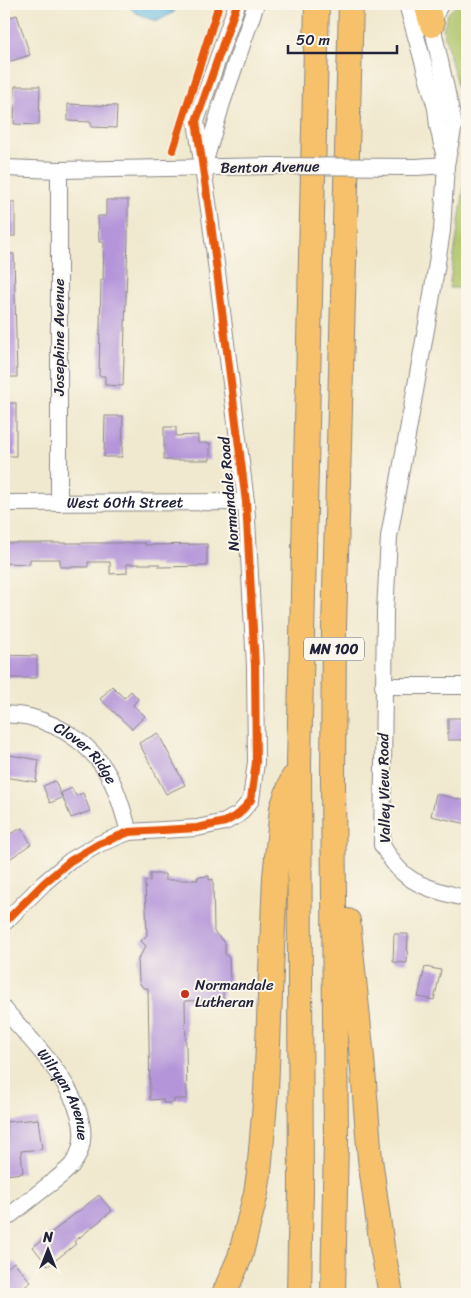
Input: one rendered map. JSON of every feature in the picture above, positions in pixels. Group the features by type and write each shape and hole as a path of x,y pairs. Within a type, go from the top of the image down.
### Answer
{"highway":[{"name":"MN 100","path":"300,1294 299,762 317,4"},
{"name":"MN 100","path":"333,1294 336,1140 333,780 334,628 351,4"},
{"path":"224,1294 240,1257 258,1180 266,1091 275,877 282,808 299,762"},
{"path":"333,780 362,1058 370,1159 382,1248 391,1294"}],"street":[{"name":"Normandale Road","path":"129,832 197,828 224,822 239,814 251,800 256,762 255,666 246,502 196,122 237,4"},
{"path":"203,168 222,103 256,4"},
{"path":"407,4 436,108 446,166"},
{"path":"433,11 454,125 446,166 442,231 389,537 383,686 467,686"},
{"name":"Benton Avenue","path":"4,168 59,170 272,166 446,166"},
{"name":"Josephine Avenue","path":"59,170 59,503"},
{"name":"West 60th Street","path":"4,503 246,502"},
{"name":"Valley View Road","path":"383,686 382,845 402,873 412,880 467,899"},
{"name":"Clover Ridge","path":"4,714 29,717 53,725 75,738 88,750 111,778 129,832"},
{"path":"4,923 44,883 70,861 99,844 129,832"},
{"name":"Wilryan Avenue","path":"4,1009 56,1069 70,1092 83,1134 81,1151 72,1165 4,1220"}],"green space":[{"path":"458,4 467,4 467,135 463,109 443,29 448,13"},
{"path":"467,168 467,288 449,288"}],"water":[{"path":"126,4 179,4 174,12 158,21 140,15"}],"building":[{"path":"17,15 30,55 8,62 4,48 4,19"},
{"path":"15,86 40,86 39,125 14,124"},
{"path":"68,104 117,106 116,128 91,127 91,122 68,121"},
{"path":"106,200 128,200 123,386 105,385 105,376 99,376 101,280 103,280 104,242 99,242 98,216 106,216"},
{"path":"4,202 15,202 15,236 4,236"},
{"path":"4,254 14,254 17,377 4,377"},
{"path":"4,403 16,403 16,456 4,456"},
{"path":"105,416 123,416 122,457 104,457"},
{"path":"164,427 176,427 176,436 198,435 198,443 210,443 210,460 164,460"},
{"path":"4,543 207,544 207,566 159,567 159,564 127,564 127,573 110,574 110,562 88,562 88,567 60,567 60,559 30,559 30,564 4,563"},
{"path":"4,655 37,656 37,678 4,678"},
{"path":"112,686 124,698 131,691 138,699 133,705 145,716 132,729 100,699"},
{"path":"448,718 467,718 467,740 448,740"},
{"path":"158,733 185,785 166,794 139,743"},
{"path":"4,754 39,760 36,782 4,777"},
{"path":"55,781 62,798 50,803 43,786"},
{"path":"72,788 76,796 83,793 90,811 71,818 61,793"},
{"path":"436,794 467,801 467,824 431,816"},
{"path":"22,828 31,844 4,863 4,837"},
{"name":"Normandale Lutheran","path":"150,874 165,874 165,880 198,880 197,877 209,876 209,880 213,879 214,932 225,943 225,954 229,958 230,980 223,987 223,1000 185,1001 187,1099 174,1099 174,1103 163,1103 163,1099 150,1100 148,988 143,988 139,982 138,959 146,946 141,941 147,935 145,881 150,881"},
{"path":"394,934 408,934 407,963 393,962"},
{"path":"425,967 441,970 434,1000 418,997"},
{"path":"38,1119 42,1149 21,1151 23,1173 4,1175 4,1142 8,1142 6,1122"},
{"path":"99,1195 112,1211 74,1242 76,1244 48,1266 33,1247"},
{"path":"14,1262 31,1282 22,1289 27,1294 4,1294 4,1270"}],"cycle path":[{"path":"173,150 219,4"},
{"path":"4,923 44,883 70,861 99,844 129,832 197,828 225,822 239,814 251,800 256,762 255,666 246,502 210,216 196,121 237,4"}],"place":[{"name":"Normandale Lutheran","path":"185,994"}]}
